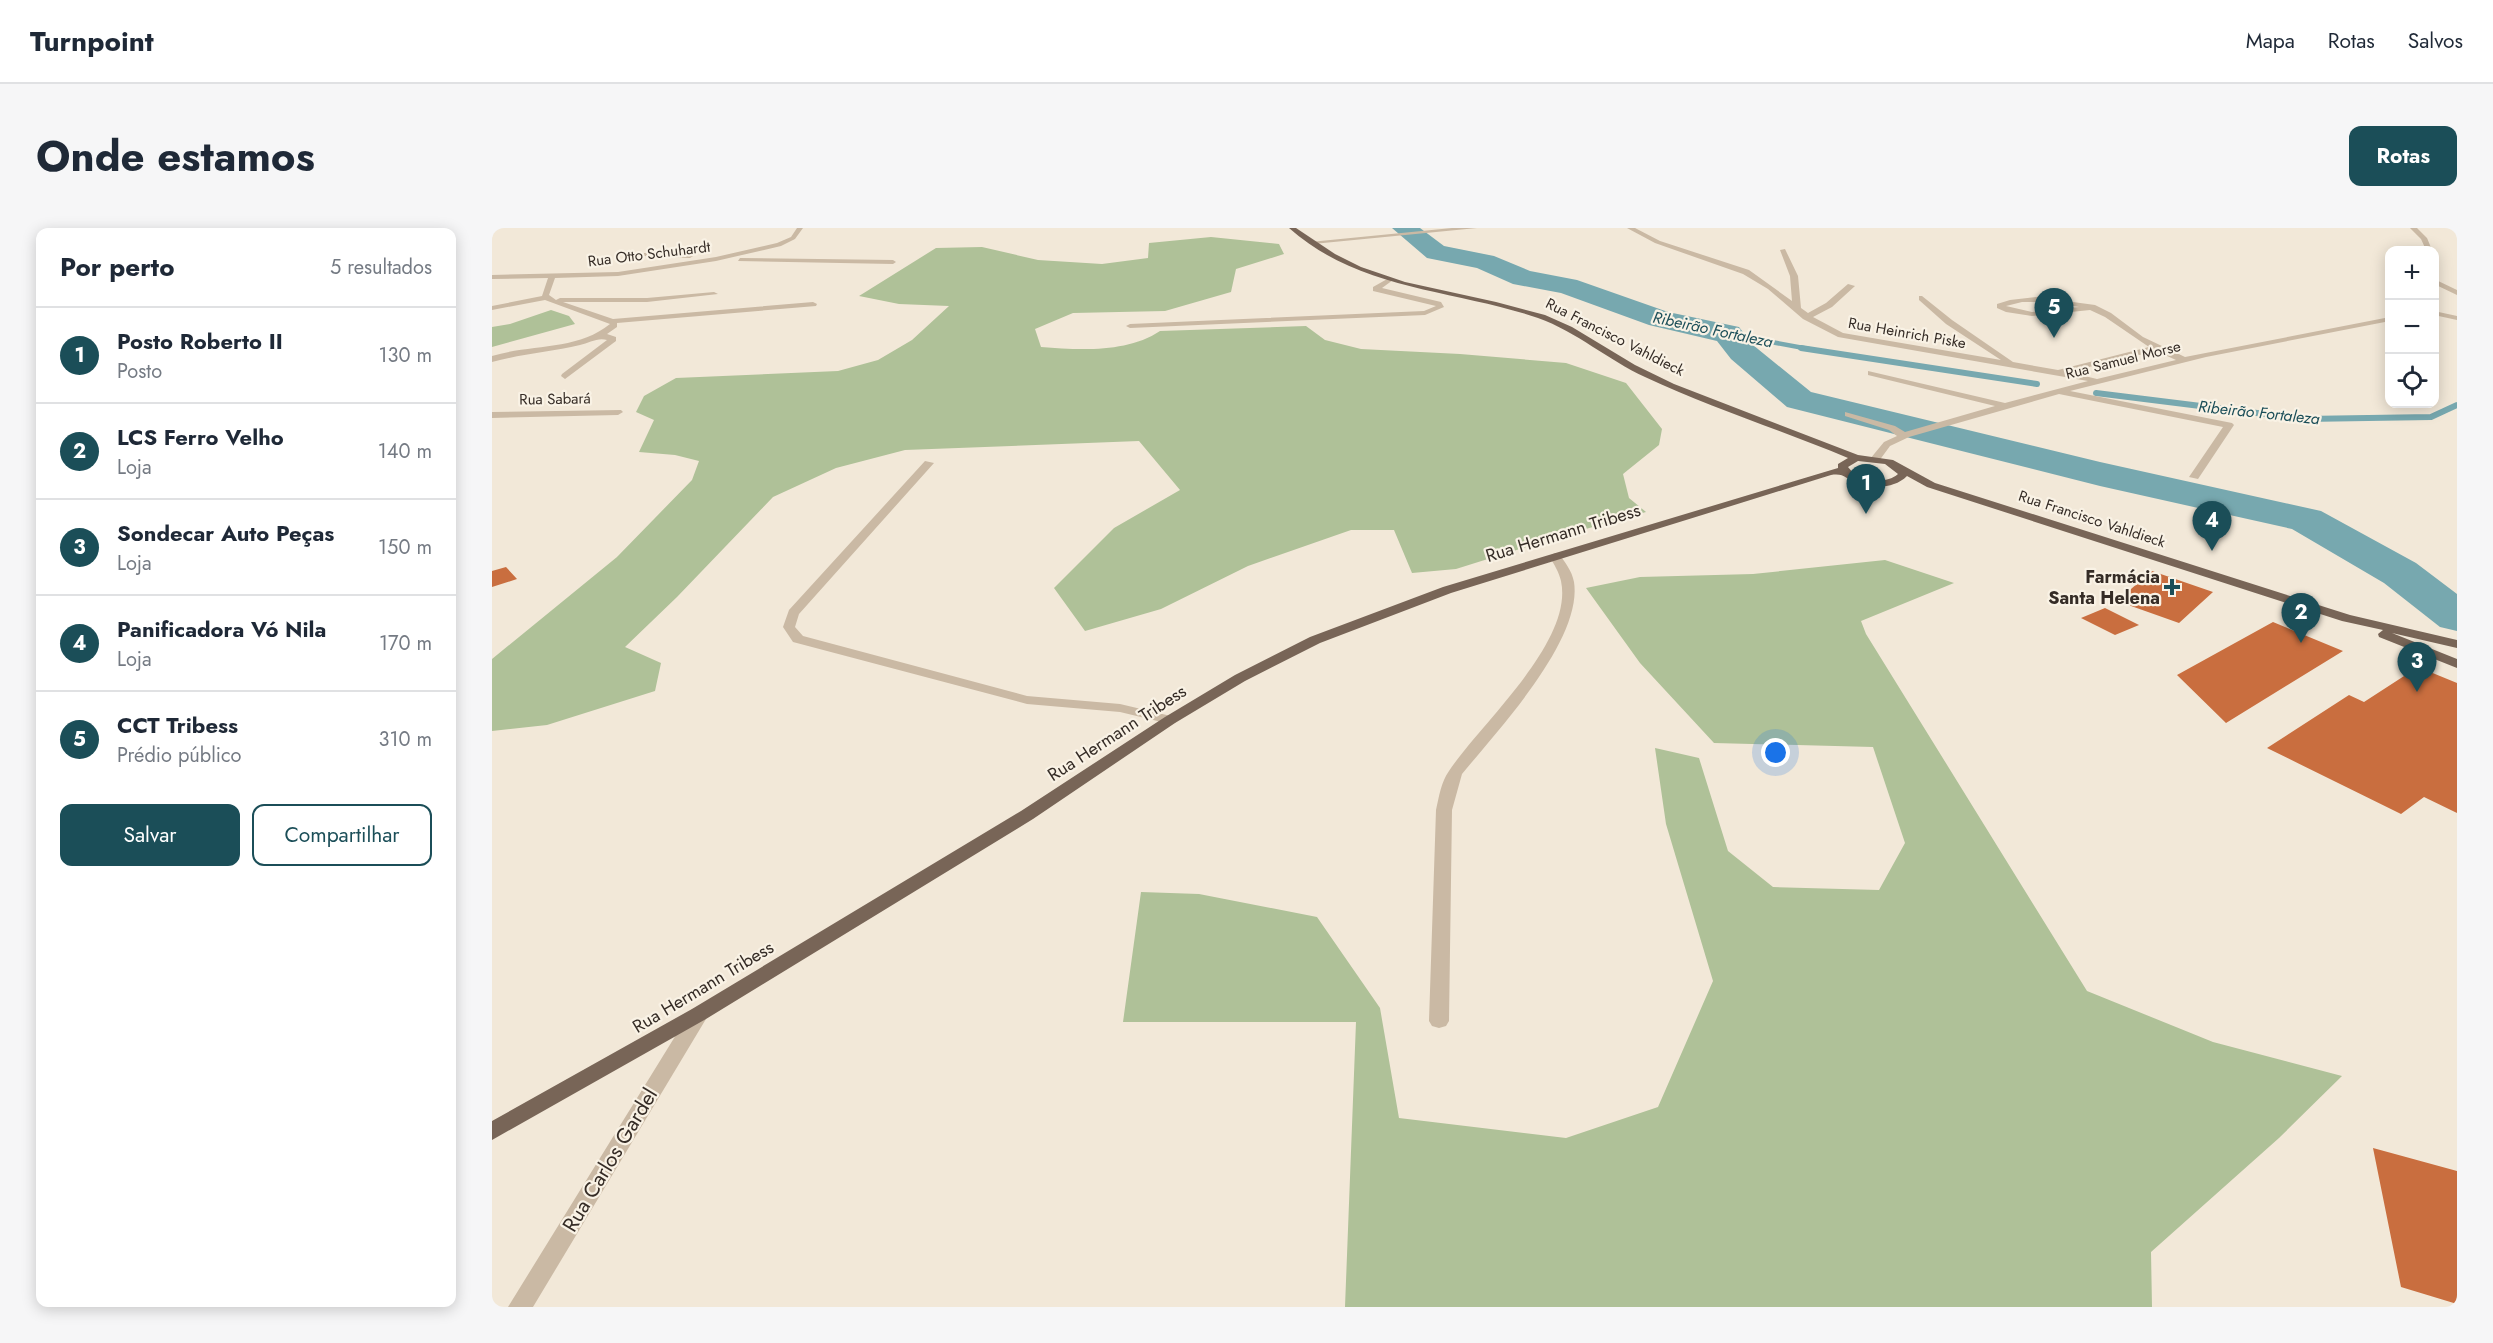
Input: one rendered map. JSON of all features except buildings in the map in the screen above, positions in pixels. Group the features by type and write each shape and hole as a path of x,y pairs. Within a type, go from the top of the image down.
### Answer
{"main road":[{"name":"Rua Francisco Vahldieck","path":"1292,228 1341,261 1389,280 1475,298 1543,317 1564,326 1646,374 1856,459 1875,459 1895,465 1931,485 2346,618 2457,664"},
{"path":"1843,470 1844,463 1856,459"},
{"path":"1890,482 1901,478 1903,474 1901,469"},
{"name":"Rua Francisco Vahldieck","path":"1843,470 1857,479 1874,482 1931,485"},
{"name":"Rua Hermann Tribess","path":"492,1131 699,1014 1027,815 1170,720 1240,678 1316,640 1447,590 1843,470"},
{"name":"Rua Hermann Tribess","path":"1813,478 1857,479"},
{"name":"Rua Francisco Vahldieck","path":"2346,618 2455,642"}],"street":[{"name":"Rua Otto Schuhardt","path":"494,276 618,274 729,257 778,245 793,238 800,228"},
{"path":"1313,242 1474,228"},
{"name":"Rua Heinrich Piske","path":"1630,228 1648,237 1744,271 1773,287 1797,311 1823,329 1859,339 2097,380"},
{"path":"2413,228 2424,238 2427,246"},
{"path":"1783,250 1794,276 1797,311"},
{"path":"644,255 729,257"},
{"path":"716,259 893,262"},
{"path":"552,276 545,295 549,299 612,321 813,304"},
{"path":"1130,326 1425,313 1440,307 1438,304 1376,289 1389,280"},
{"path":"2439,284 2457,293"},
{"path":"1806,317 1829,305 1851,286"},
{"path":"2439,292 2457,293"},
{"path":"492,308 549,299 647,300 714,294"},
{"path":"1922,298 1949,322 2015,366"},
{"path":"2092,307 2026,314 2008,311 2000,306 2011,302 2034,300 2092,307 2157,348 2186,360"},
{"path":"2439,316 2457,318"},
{"path":"602,336 614,325 612,321"},
{"name":"Rua Samuel Morse","path":"1875,459 1887,444 1905,435 2097,380 2322,330 2385,321"},
{"path":"492,359 602,336 613,339 566,376"},
{"path":"2056,373 2157,348"},
{"path":"1871,373 2004,406"},
{"path":"2058,392 2229,425 2194,477"},
{"name":"Rua Sabará","path":"492,415 618,412"},
{"path":"1848,414 1892,428 1905,435"},
{"path":"929,464 793,613 789,627 798,639 1027,700 1120,708 1170,720"},
{"path":"1439,1022 1444,810 1448,791 1455,773 1538,668 1561,627 1566,609 1568,585 1563,567 1555,556"},
{"name":"Rua Carlos Gardel","path":"520,1307 699,1014"}],"green space":[{"path":"1211,237 1279,244 1284,254 1236,269 1231,292 1165,311 1073,313 1035,329 1041,347 1087,349 1118,347 1147,338 1160,331 1306,326 1325,340 1361,349 1566,363 1626,383 1662,429 1659,445 1623,474 1629,498 1646,512 1456,569 1412,573 1394,530 1351,530 1248,566 1161,609 1085,631 1054,588 1114,528 1180,490 1139,441 905,450 836,468 773,497 677,597 625,647 661,663 655,691 547,725 492,731 492,659 617,557 692,480 699,461 675,455 639,452 654,420 636,412 644,396 676,378 838,371 878,360 912,340 949,306 899,304 859,296 936,248 982,247 1038,260 1102,264 1148,258 1149,243"},
{"path":"551,310 569,316 575,324 492,347 492,327 510,324"},
{"path":"1885,560 1954,583 1861,621 1866,634 2087,991 2213,1042 2342,1076 2279,1138 2151,1252 2152,1307 1345,1307 1356,1022 1123,1022 1141,892 1199,894 1317,917 1380,1008 1399,1118 1566,1138 1658,1107 1713,981 1666,824 1655,748 1699,758 1728,851 1773,887 1879,890 1905,843 1873,747 1714,743 1640,663 1586,588 1640,577 1753,574"}],"waterway":[{"path":"1404,228 1436,252 1485,262 1523,278 1567,286 1660,319 1728,334 1742,352 1799,400 2100,474 2306,520 2400,573 2457,617"},
{"name":"Ribeirão Fortaleza","path":"1728,334 1809,349"},
{"name":"Ribeirão Fortaleza","path":"1801,348 2037,384"},
{"name":"Ribeirão Fortaleza","path":"2096,393 2305,419 2431,417 2457,405"}],"place":[{"name":"CCT Tribess","path":"2054,338"},
{"name":"Posto Roberto II","path":"1866,514"},
{"name":"Panificadora Vó Nila","path":"2212,551"},
{"name":"Farmácia Santa Helena","path":"2172,587"},
{"name":"LCS Ferro Velho","path":"2301,643"},
{"name":"Sondecar Auto Peças","path":"2417,692"}]}
